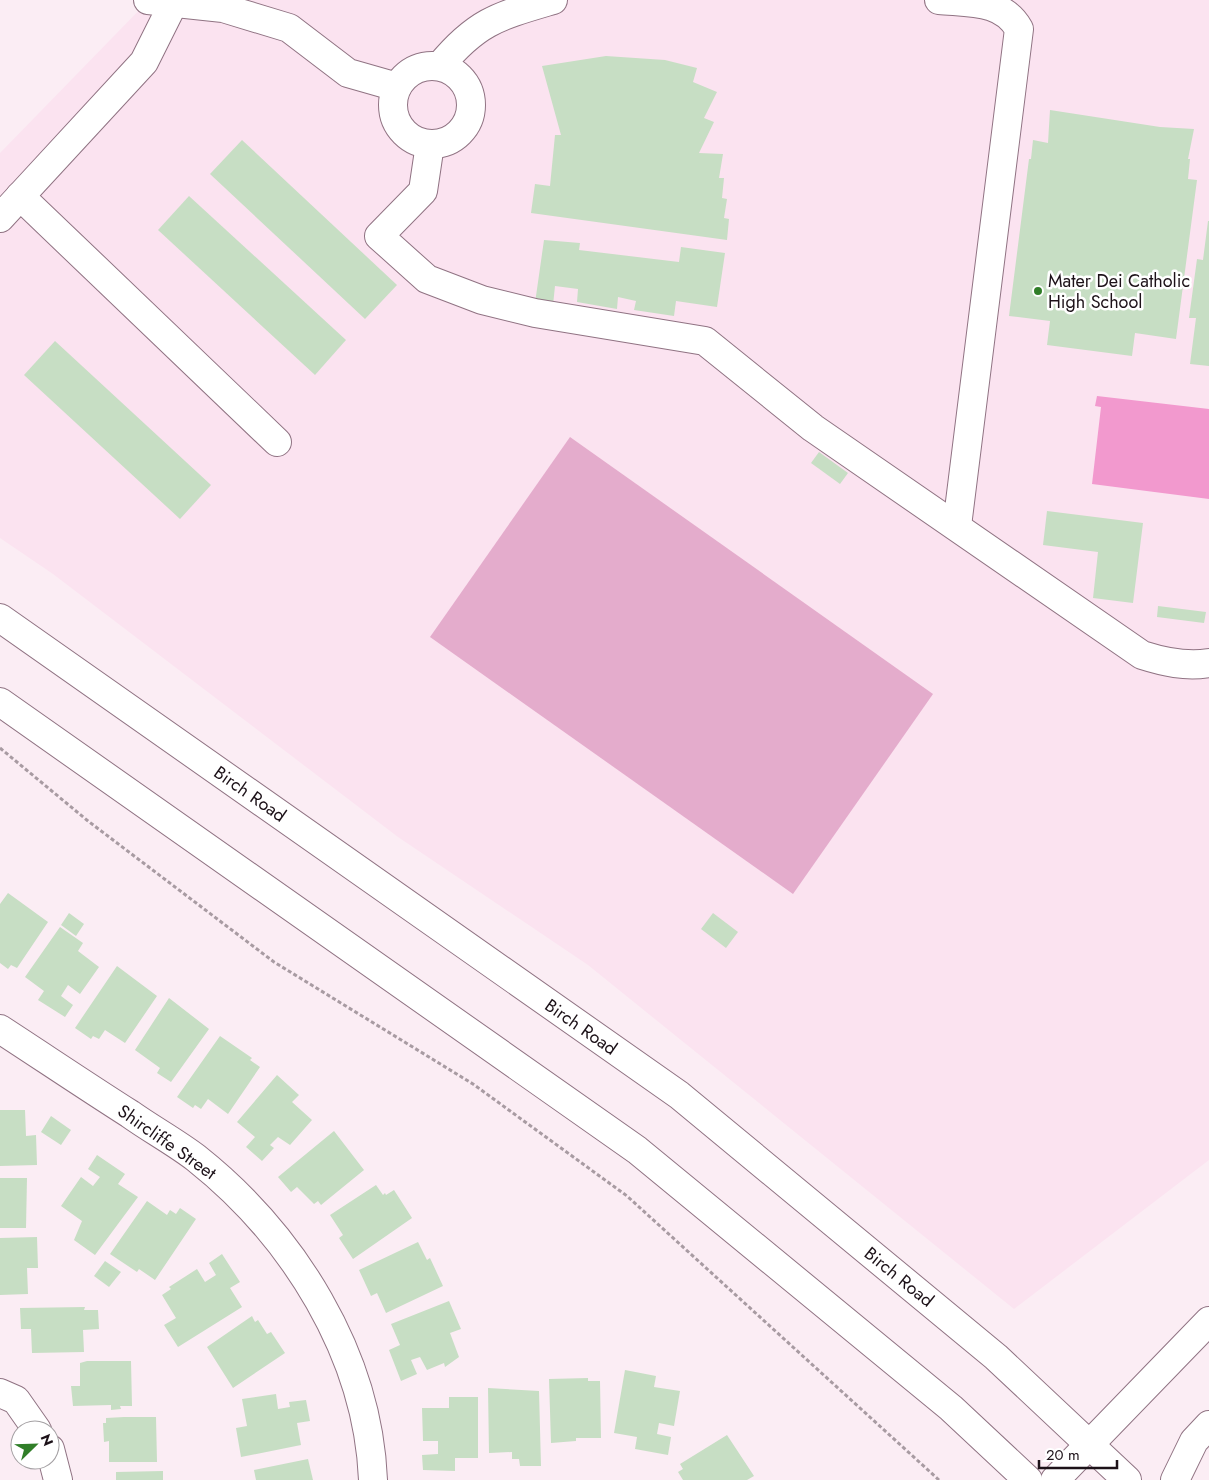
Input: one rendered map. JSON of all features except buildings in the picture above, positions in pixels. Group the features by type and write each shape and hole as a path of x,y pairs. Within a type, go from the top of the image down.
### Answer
{"main road":[{"path":"148,0 222,8 289,28 348,73 397,87"},
{"path":"440,66 478,28 506,14 553,0"},
{"path":"939,0 996,6 1013,17 1018,29 956,526"},
{"path":"0,218 144,62 175,2"},
{"path":"428,66 440,66 457,75 469,90 472,103 470,117 464,128 455,138 443,143 430,144 411,138 398,124 394,105 397,87 405,77 416,70 428,66"},
{"path":"430,144 423,191 379,236 427,279 482,300 535,313 706,341 813,428 1142,655 1163,662 1196,665 1209,663"},
{"path":"20,196 277,442"},
{"name":"Birch Road","path":"0,618 678,1096 996,1357 1128,1480"},
{"path":"0,702 637,1150 951,1408 1028,1480"},
{"name":"Shircliffe Street","path":"0,1029 194,1157 232,1189 270,1229 313,1292 345,1355 361,1400 372,1458 373,1480"},
{"path":"1055,1480 1209,1321"},
{"path":"0,1392 16,1400 30,1420"},
{"path":"1175,1480 1194,1441 1209,1425"}],"path":[{"path":"0,748 88,821 274,962 473,1084 627,1196 939,1480"}],"shaded area":[{"name":"Mater Dei Catholic High School","path":"149,0 1209,0 1209,1160 1014,1309 588,965 398,837 53,574 0,538 0,153"},
{"path":"1097,396 1209,409 1209,499 1092,484 1101,407 1095,406"},
{"path":"570,437 933,694 793,894 430,637"}],"place":[{"name":"Mater Dei Catholic High School","path":"1038,291"}]}
